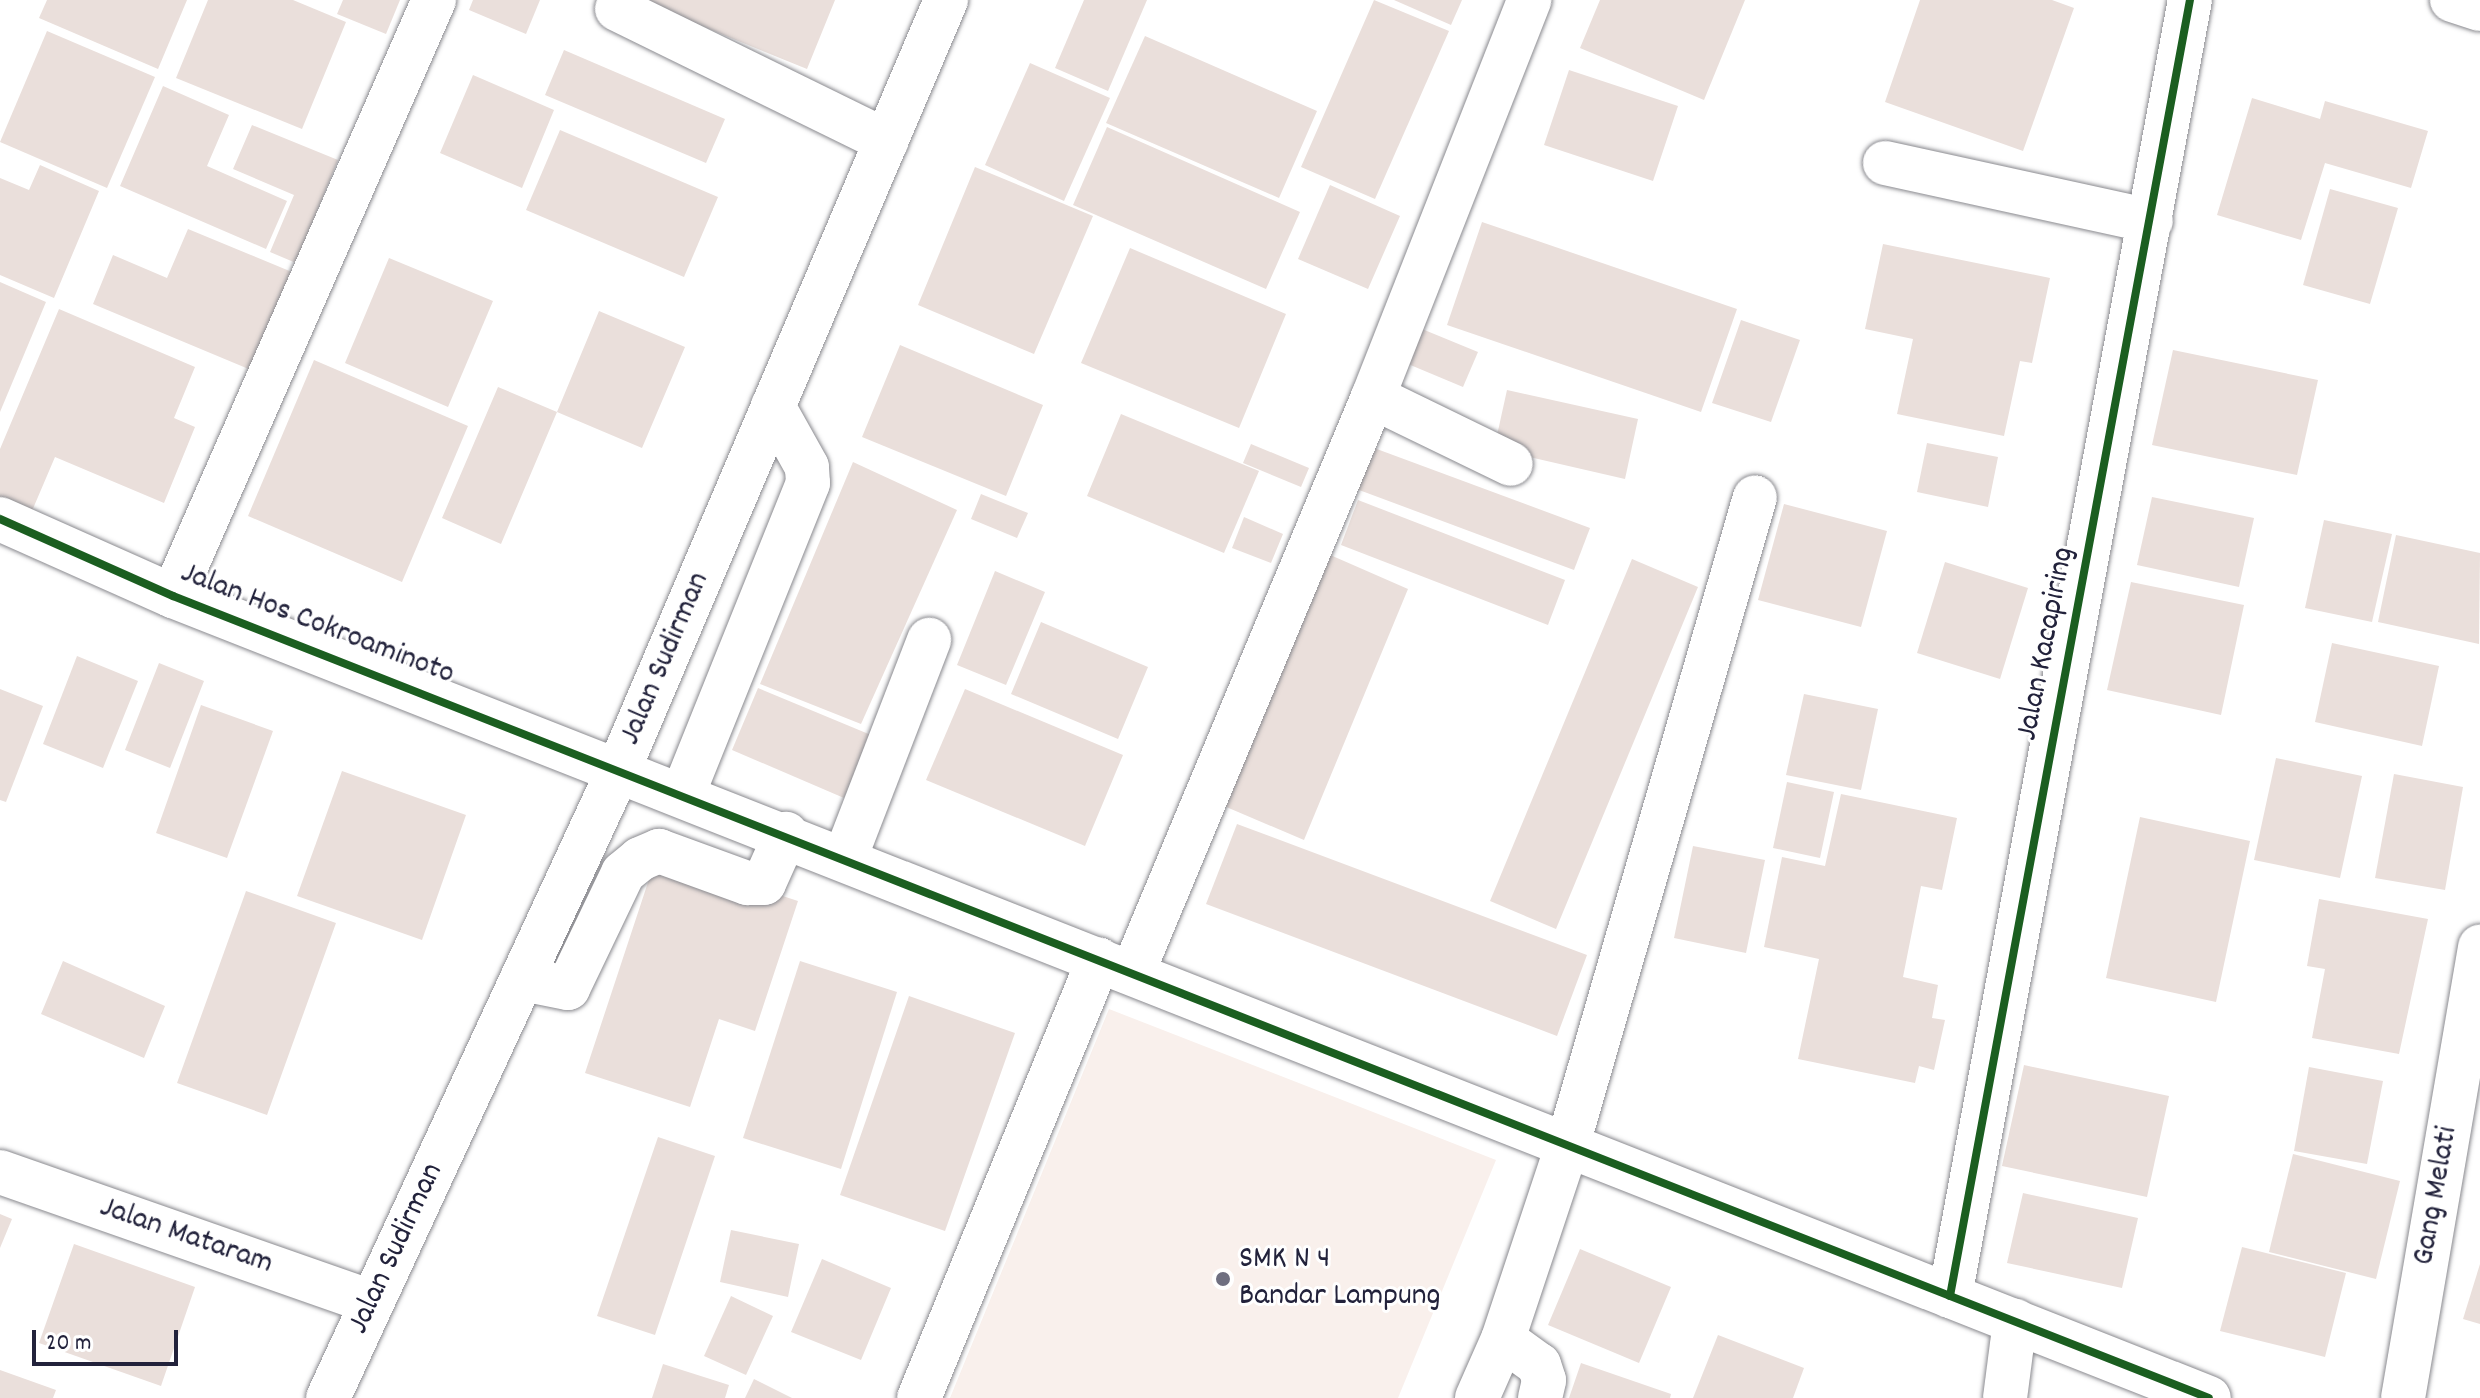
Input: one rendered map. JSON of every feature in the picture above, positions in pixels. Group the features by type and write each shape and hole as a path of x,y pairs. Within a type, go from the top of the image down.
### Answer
{"street":[{"path":"173,596 434,0"},
{"name":"Jalan Sudirman","path":"328,1398 619,769 946,0"},
{"path":"919,1398 1373,397 1529,0"},
{"name":"Jalan Kacapiring","path":"1950,1296 2190,0"},
{"path":"2452,0 2480,9"},
{"path":"617,9 886,141"},
{"path":"1885,163 2151,221"},
{"path":"1373,397 1511,464"},
{"path":"683,794 808,483 807,467 773,406"},
{"path":"1477,1398 1503,1339 1568,1144 1755,497"},
{"name":"Jalan Hos Cokroaminoto","path":"0,519 173,596 786,834 2209,1398"},
{"path":"845,858 929,640"},
{"path":"522,979 568,988 623,873 640,859 659,851 747,883 764,883 786,834"},
{"name":"Gang Melati","path":"2403,1398 2480,947"},
{"name":"Jalan Mataram","path":"0,1172 372,1302"},
{"path":"2005,1398 2015,1321"},
{"path":"1503,1339 1539,1365 1544,1380 1540,1398"}],"shaded area":[{"name":"SMK N 4 Bandar Lampung","path":"1109,1009 1496,1160 1398,1398 950,1398"}],"building":[{"path":"47,0 187,0 158,69 39,18"},
{"path":"208,0 293,0 346,22 302,129 176,78"},
{"path":"343,0 400,0 386,34 337,14"},
{"path":"473,0 540,0 526,34 469,10"},
{"path":"638,0 835,0 807,69"},
{"path":"1084,0 1147,0 1108,91 1055,68"},
{"path":"1374,0 1449,31 1375,199 1301,167"},
{"path":"1394,0 1462,0 1451,25"},
{"path":"1600,0 1745,0 1704,100 1580,48"},
{"path":"1920,0 2052,0 2074,8 2023,151 1885,102"},
{"path":"47,31 155,77 107,188 0,142"},
{"path":"1145,36 1317,111 1279,198 1106,123"},
{"path":"564,50 725,119 706,163 545,95"},
{"path":"1030,63 1110,98 1064,201 985,165"},
{"path":"1569,70 1678,106 1653,181 1544,145"},
{"path":"473,75 554,110 522,188 440,153"},
{"path":"163,86 229,115 207,166 287,201 266,249 120,186"},
{"path":"2252,98 2320,119 2325,101 2428,131 2411,188 2325,163 2301,240 2217,215"},
{"path":"252,125 338,160 296,263 270,252 294,195 233,169"},
{"path":"1107,127 1300,212 1266,289 1073,205"},
{"path":"560,130 718,197 684,277 526,210"},
{"path":"40,165 99,191 54,298 0,275 0,178 29,190"},
{"path":"975,167 1093,216 1034,354 918,305"},
{"path":"1330,185 1400,216 1368,289 1298,259"},
{"path":"2330,189 2398,208 2370,304 2303,285"},
{"path":"1482,222 1737,309 1701,412 1447,325"},
{"path":"188,229 292,272 251,370 93,304 113,255 167,278"},
{"path":"1883,244 2050,278 2032,363 2020,361 2004,436 1897,414 1913,339 1865,329"},
{"path":"1130,248 1286,314 1239,428 1081,363"},
{"path":"389,258 493,301 448,407 345,363"},
{"path":"0,282 46,302 0,412"},
{"path":"59,309 195,367 174,418 195,427 164,503 55,457 29,518 0,506 0,449"},
{"path":"599,311 685,347 642,448 557,412"},
{"path":"1741,320 1800,340 1771,422 1712,403"},
{"path":"1422,329 1478,352 1463,387 1408,364"},
{"path":"900,345 1043,405 1006,496 862,437"},
{"path":"2173,350 2318,380 2297,475 2152,445"},
{"path":"314,360 468,426 402,582 248,516"},
{"path":"498,387 557,412 501,544 442,518"},
{"path":"1507,390 1638,419 1625,479 1494,449"},
{"path":"1121,414 1259,471 1224,553 1087,496"},
{"path":"1927,443 1998,457 1988,507 1917,492"},
{"path":"1251,444 1309,468 1301,487 1243,463"},
{"path":"1366,445 1590,528 1574,570 1351,487"},
{"path":"853,462 957,510 861,724 760,684"},
{"path":"981,494 1028,513 1017,538 971,519"},
{"path":"2152,497 2254,518 2239,587 2137,565"},
{"path":"1358,500 1565,580 1548,625 1341,545"},
{"path":"1784,504 1887,531 1861,627 1758,600"},
{"path":"1244,517 1283,534 1271,563 1232,548"},
{"path":"2324,520 2392,534 2372,622 2305,608"},
{"path":"2396,535 2480,553 2479,644 2378,622"},
{"path":"1328,554 1408,589 1304,840 1224,806"},
{"path":"1632,559 1698,587 1556,929 1490,901"},
{"path":"1945,562 2028,588 2000,679 1917,653"},
{"path":"995,571 1045,592 1006,685 957,665"},
{"path":"2131,582 2244,605 2221,715 2107,690"},
{"path":"1041,622 1148,667 1118,739 1011,694"},
{"path":"2332,643 2439,666 2422,746 2315,722"},
{"path":"77,656 138,681 103,768 43,744"},
{"path":"159,663 204,681 170,768 125,750"},
{"path":"758,688 871,735 844,798 732,750"},
{"path":"0,689 43,706 6,802 0,800"},
{"path":"965,689 1123,755 1085,846 926,780"},
{"path":"1804,694 1878,709 1861,790 1786,775"},
{"path":"201,705 273,731 227,858 156,833"},
{"path":"2276,758 2362,776 2340,878 2254,860"},
{"path":"342,771 466,815 422,940 297,896"},
{"path":"2394,774 2463,787 2445,890 2375,878"},
{"path":"1787,782 1834,792 1820,858 1773,848"},
{"path":"1841,794 1957,818 1942,890 1921,886 1903,977 1938,985 1932,1018 1945,1020 1934,1070 1919,1066 1915,1083 1798,1059 1819,959 1764,947 1782,857 1825,866"},
{"path":"2140,817 2250,841 2216,1002 2106,978"},
{"path":"1237,824 1587,955 1557,1036 1206,904"},
{"path":"1693,846 1765,860 1746,953 1674,938"},
{"path":"657,855 798,901 755,1031 719,1019 690,1107 585,1073"},
{"path":"246,891 336,923 267,1115 177,1083"},
{"path":"2319,899 2428,919 2399,1054 2312,1038 2325,969 2307,966"},
{"path":"63,961 165,1006 144,1058 41,1014"},
{"path":"800,961 897,992 841,1169 743,1138"},
{"path":"909,996 1015,1033 945,1231 840,1195"},
{"path":"2024,1065 2169,1096 2147,1197 2002,1166"},
{"path":"2309,1067 2383,1081 2367,1164 2294,1151"},
{"path":"658,1137 715,1156 655,1335 597,1316"},
{"path":"2293,1154 2400,1181 2376,1279 2269,1252"},
{"path":"2023,1193 2138,1218 2122,1288 2007,1263"},
{"path":"0,1214 12,1219 0,1248"},
{"path":"731,1230 799,1244 788,1297 720,1282"},
{"path":"74,1244 195,1287 161,1386 39,1343"},
{"path":"2242,1247 2346,1273 2325,1357 2220,1331"},
{"path":"1580,1249 1671,1287 1639,1363 1548,1325"},
{"path":"822,1259 891,1288 861,1360 791,1332"},
{"path":"2480,1264 2480,1324 2463,1319"},
{"path":"731,1296 773,1316 746,1375 704,1356"},
{"path":"1718,1335 1804,1368 1793,1398 1693,1398"},
{"path":"1581,1363 1671,1394 1670,1398 1569,1398"},
{"path":"663,1364 729,1385 725,1398 652,1398"},
{"path":"0,1370 56,1390 53,1398 0,1398"},
{"path":"754,1379 792,1398 745,1398"}],"cycle path":[{"path":"1950,1296 2190,0"},
{"path":"0,519 173,596 2209,1398"}],"place":[{"name":"SMK N 4 Bandar Lampung","path":"1223,1279"}]}
